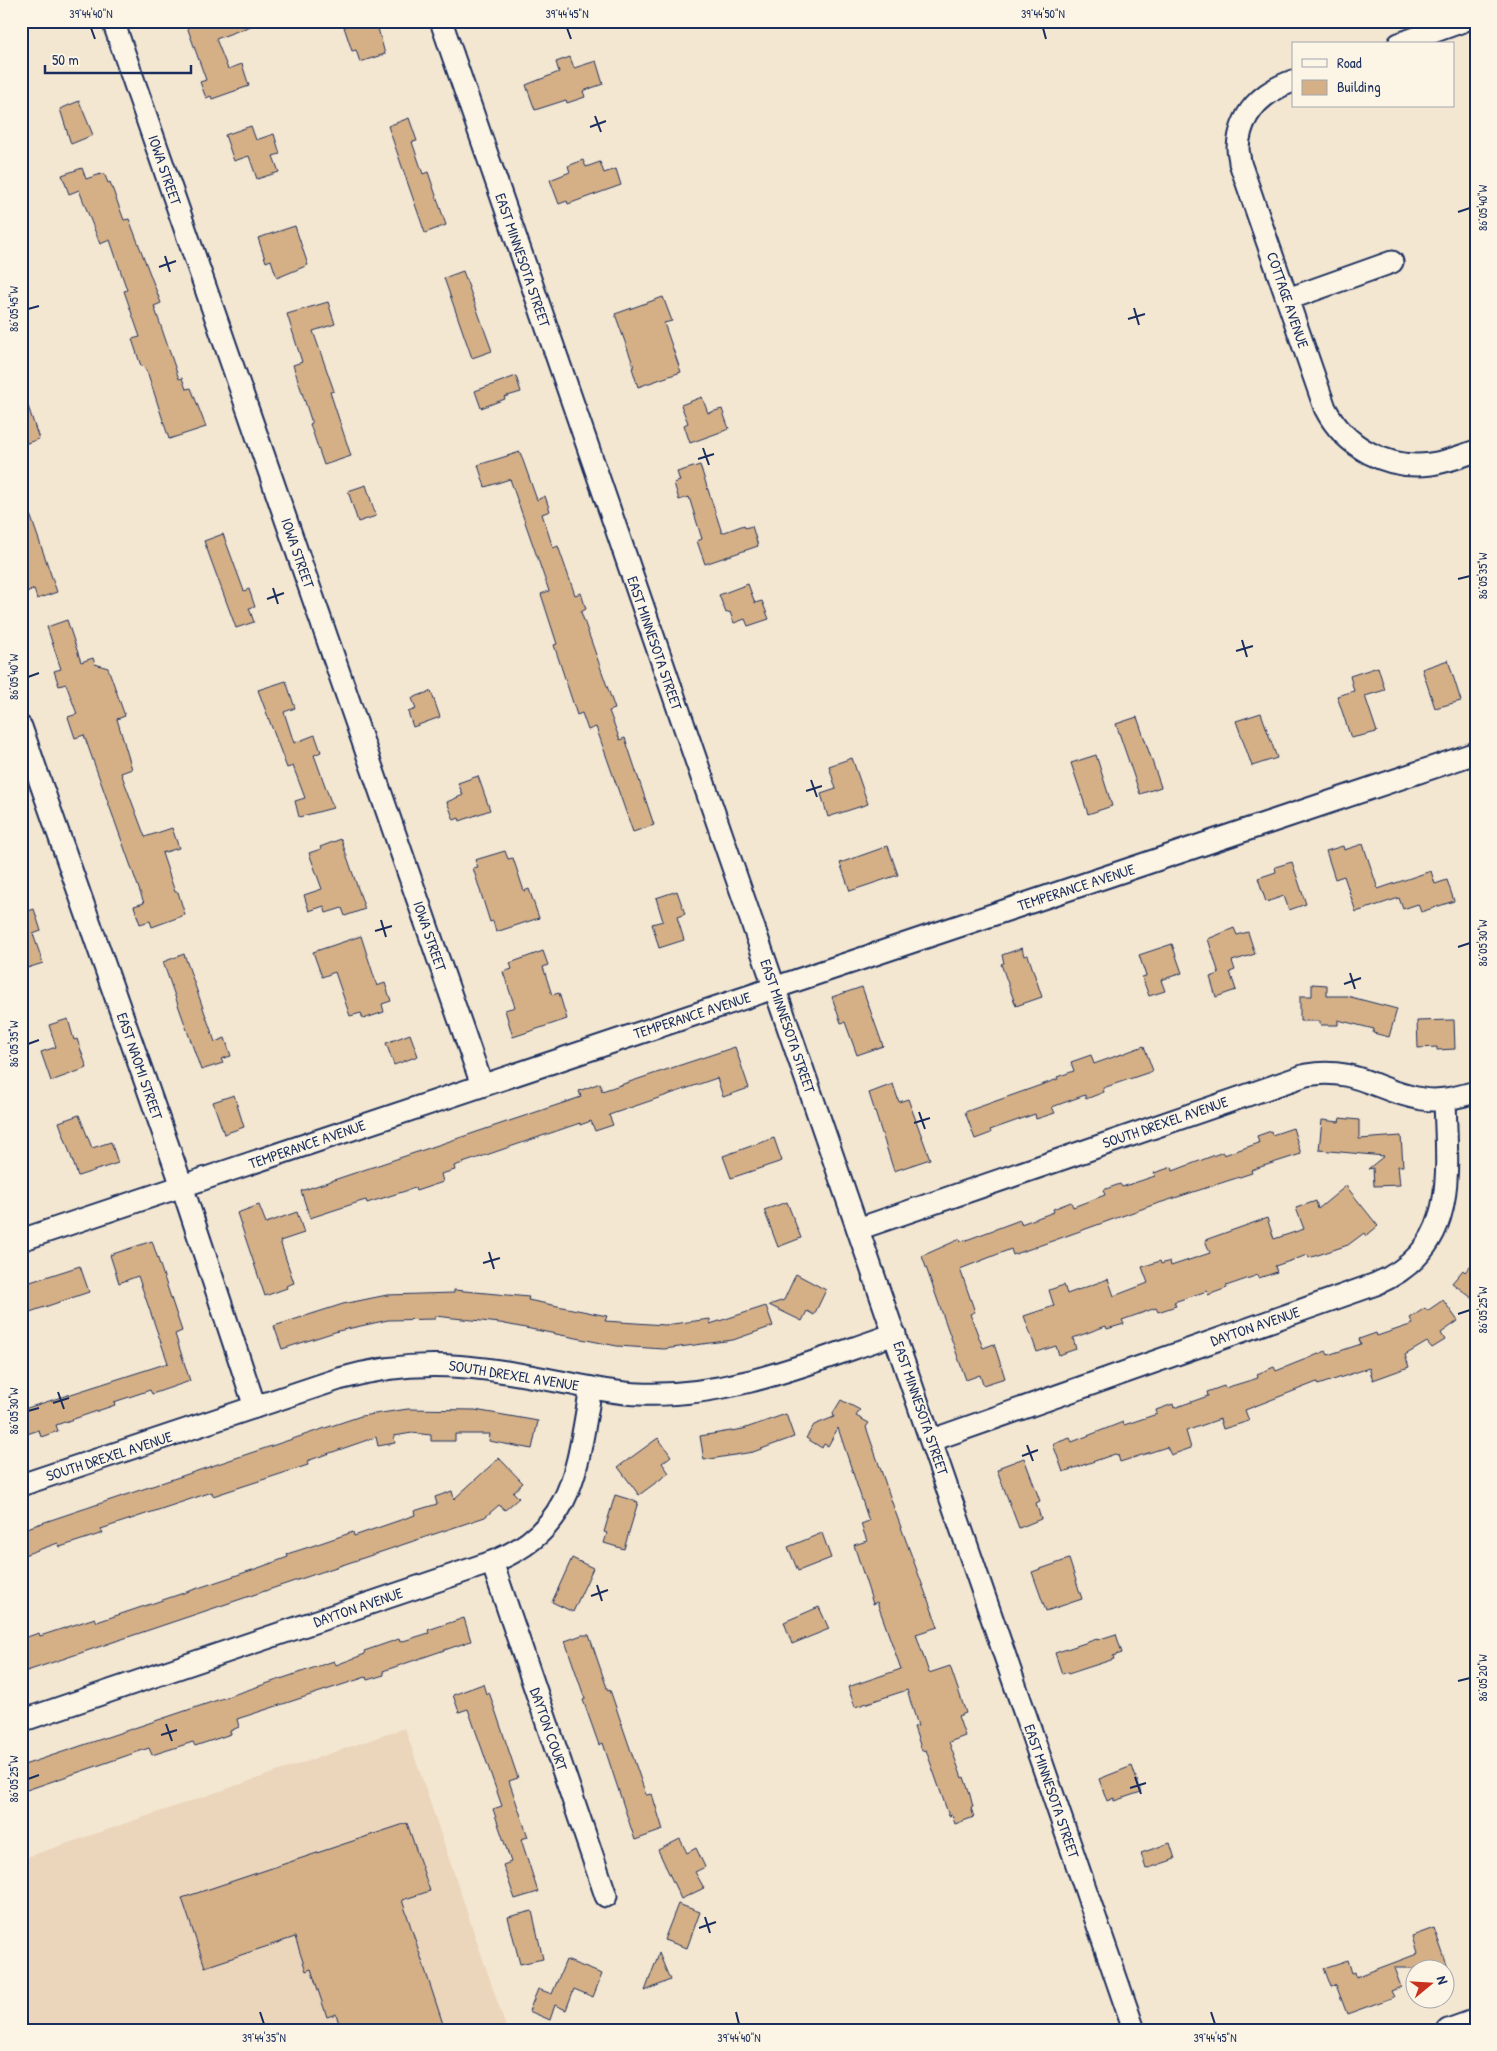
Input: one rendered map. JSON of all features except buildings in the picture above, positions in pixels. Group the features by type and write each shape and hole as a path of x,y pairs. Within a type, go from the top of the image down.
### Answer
{"street":[{"name":"IOWA STREET","path":"114,21 482,1085"},
{"name":"EAST MINNESOTA STREET","path":"441,21 774,988 896,1334 1134,2030"},
{"path":"1405,42 1463,21"},
{"name":"COTTAGE AVENUE","path":"1292,81 1274,88 1256,103 1246,118 1238,146 1240,163 1329,416 1351,442 1365,452 1399,464 1426,464 1445,461 1476,451"},
{"path":"1288,299 1392,262"},
{"name":"EAST NAOMI STREET","path":"21,727 182,1186 255,1407"},
{"name":"TEMPERANCE AVENUE","path":"21,1240 1476,753"},
{"name":"SOUTH DREXEL AVENUE","path":"858,1228 1306,1075 1332,1072 1348,1074 1407,1096 1422,1099 1445,1100 1476,1092"},
{"name":"DAYTON AVENUE","path":"932,1440 1376,1284 1393,1276 1422,1251 1432,1236 1443,1210 1446,1182 1445,1100"},
{"name":"SOUTH DREXEL AVENUE","path":"21,1485 347,1376 383,1368 419,1364 446,1364 491,1368 591,1388 638,1394 684,1394 754,1381 896,1334"},
{"name":"DAYTON AVENUE","path":"21,1721 492,1562 517,1550 532,1540 551,1520 567,1496 574,1479 591,1388"},
{"name":"DAYTON COURT","path":"492,1562 606,1896"},
{"path":"1448,2030 1476,2020"}],"shaded area":[{"path":"405,1728 507,2030 21,2030 21,1859"}]}
